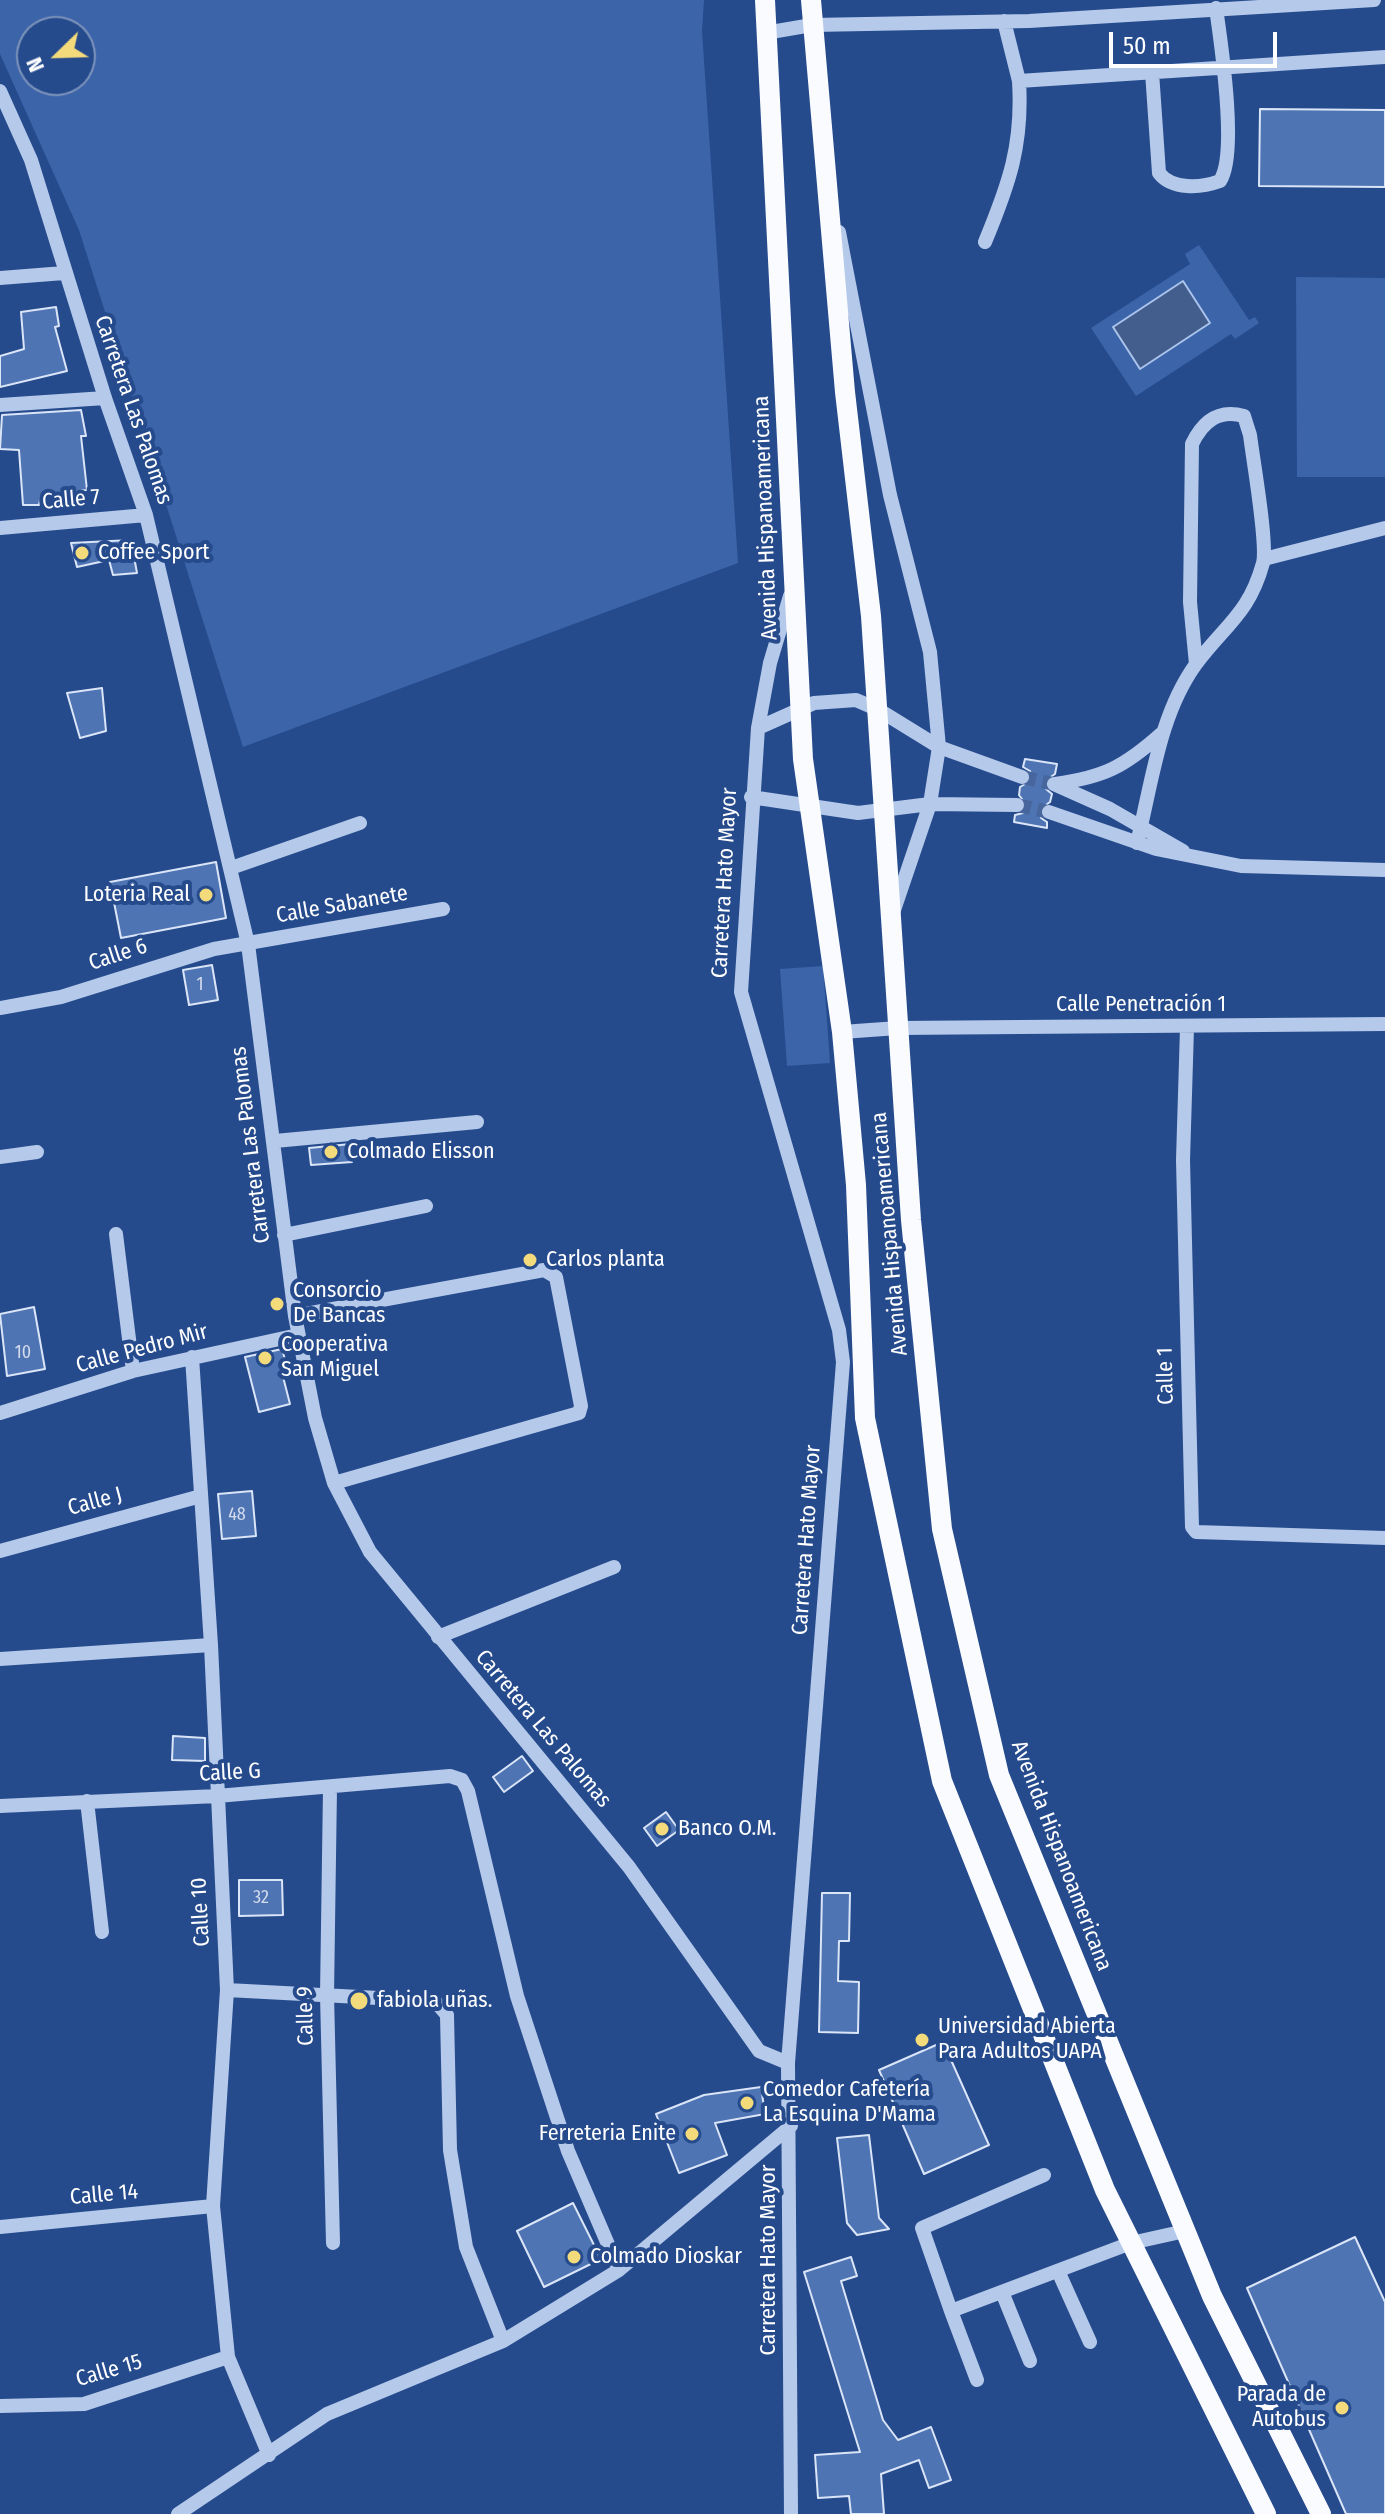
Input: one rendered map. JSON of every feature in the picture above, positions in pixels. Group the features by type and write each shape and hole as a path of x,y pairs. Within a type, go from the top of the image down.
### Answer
{"main road":[{"name":"Avenida Hispanoamericana","path":"765,0 799,708 808,808 842,1032 856,1185 865,1418 942,1781 1105,2190 1266,2514"},
{"name":"Avenida Hispanoamericana","path":"811,0 845,392 879,710 911,1220 942,1529 996,1761 1212,2296 1321,2514"}],"street":[{"path":"765,33 812,25 1004,21 1374,0"},
{"path":"1152,72 1157,166 1164,180 1177,185 1198,186 1220,181 1226,171 1225,68 1216,8"},
{"path":"985,242 1015,163 1021,123 1019,81 1004,21"},
{"path":"1019,81 1385,57"},
{"name":"Carretera Las Palomas","path":"0,91 31,160 64,273 146,515 231,868 248,944 298,1335 315,1418 334,1483 370,1552 629,1867 759,2051 788,2063"},
{"path":"825,153 890,495 930,652 939,747 930,804 891,918"},
{"path":"0,278 64,273"},
{"path":"0,405 105,398"},
{"path":"1137,843 1161,734 1196,664 1224,635 1249,601 1264,559 1250,435 1244,416 1231,412 1212,418 1199,429 1192,444 1190,602 1196,664"},
{"name":"Calle 7","path":"0,528 146,515"},
{"path":"1264,559 1385,528"},
{"name":"Carretera Hato Mayor","path":"791,2514 791,2126 788,2063 843,1362 839,1330 741,992 751,797 758,728 770,663 793,587"},
{"path":"758,728 799,708 833,699 856,700 879,710 939,747 1022,777"},
{"path":"1161,734 1120,768 1095,778 1054,784 1141,826 1194,857"},
{"path":"751,797 808,808 858,813 887,812 930,804 1017,805"},
{"path":"1049,812 1137,843 1241,866 1385,870"},
{"path":"231,868 360,823"},
{"name":"Calle Sabanete","path":"248,944 443,909"},
{"name":"Calle 6","path":"0,1008 61,997 202,953 248,944"},
{"name":"Calle Penetración 1","path":"898,1028 1385,1024"},
{"path":"842,1032 898,1028"},
{"name":"Calle 1","path":"1187,1028 1183,1160 1192,1527 1196,1532 1385,1538"},
{"path":"275,1141 477,1122"},
{"path":"0,1157 37,1152"},
{"path":"284,1235 426,1206"},
{"path":"116,1234 133,1371"},
{"path":"295,1316 544,1270 556,1277 581,1406 579,1413 334,1483"},
{"name":"Calle Pedro Mir","path":"0,1413 133,1371 298,1335"},
{"name":"Calle 10","path":"192,1357 211,1645 227,1990 213,2206 228,2357 269,2455"},
{"name":"Calle J","path":"0,1551 201,1496"},
{"path":"438,1637 614,1567"},
{"path":"0,1659 211,1645"},
{"name":"Calle G","path":"0,1806 217,1796 450,1776 462,1780 468,1791 517,1996 568,2151 619,2270"},
{"name":"Calle 9","path":"330,1788 327,1995 333,2243"},
{"path":"87,1801 102,1932"},
{"path":"227,1990 435,2001 447,2015 450,2150 464,2233 503,2341"},
{"path":"178,2514 327,2414 503,2341 619,2270 791,2126"},
{"path":"977,2380 922,2228 1044,2175"},
{"name":"Calle 14","path":"0,2227 213,2206"},
{"path":"951,2311 1131,2243 1185,2231"},
{"path":"1058,2271 1090,2342"},
{"path":"1002,2292 1030,2361"},
{"name":"Calle 15","path":"0,2406 84,2404 228,2357"}],"shaded area":[{"path":"0,0 704,0 702,31 738,563 243,747 79,230 19,96 96,96 96,16 16,16 16,90 0,54"},
{"path":"1199,245 1249,320 1255,317 1259,323 1235,339 1231,334 1136,396 1091,328 1190,264 1185,254"},
{"path":"1296,277 1385,278 1385,477 1297,477"},
{"path":"1183,281 1210,323 1140,369 1113,327"},
{"path":"823,966 830,1063 787,1066 780,969"}],"building":[{"path":"1260,109 1385,110 1385,187 1259,186"},
{"path":"56,307 59,326 55,327 67,371 0,387 0,356 24,349 21,312"},
{"path":"81,410 86,436 81,436 87,490 41,495 39,505 23,505 19,450 0,449 2,415"},
{"path":"131,540 137,573 113,575 109,560 77,567 71,543"},
{"path":"102,688 106,731 80,738 67,693"},
{"path":"1025,759 1057,764 1055,774 1045,781 1046,789 1052,794 1050,802 1039,810 1041,818 1047,822 1047,828 1014,822 1015,815 1023,813 1027,806 1019,795 1020,787 1032,780 1030,771 1023,767"},
{"path":"216,862 226,918 121,938 110,882"},
{"path":"212,965 218,1000 189,1005 183,970"},
{"name":"Colmado Elisson","path":"351,1144 352,1162 311,1165 309,1148"},
{"path":"34,1307 45,1369 7,1376 0,1314"},
{"path":"282,1349 286,1363 280,1365 290,1404 259,1412 245,1357"},
{"path":"252,1491 256,1536 222,1539 218,1494"},
{"path":"173,1736 205,1738 205,1761 172,1760"},
{"path":"522,1756 533,1771 504,1792 493,1777"},
{"name":"Banco O.M.","path":"666,1812 679,1830 657,1846 644,1828"},
{"path":"239,1880 282,1880 283,1915 239,1916"},
{"path":"822,1893 850,1893 849,1941 839,1941 838,1981 859,1982 858,2033 819,2032"},
{"path":"943,2042 989,2145 924,2174 879,2070"},
{"name":"Ferreteria Enite","path":"761,2087 765,2114 715,2123 727,2155 679,2173 656,2114 704,2095"},
{"path":"869,2135 879,2218 889,2229 857,2235 847,2223 837,2138"},
{"path":"573,2203 601,2259 544,2287 517,2231"},
{"name":"Parada de Autobus","path":"1355,2237 1385,2302 1385,2514 1346,2514 1247,2288"},
{"path":"851,2257 857,2276 841,2281 883,2420 898,2440 931,2427 951,2480 929,2488 919,2460 881,2474 884,2514 851,2514 849,2496 818,2498 815,2455 860,2452 804,2272"}],"tunnel":[{"path":"1022,777 1054,784"},
{"path":"1017,805 1049,812"}],"place":[{"name":"Coffee Sport","path":"82,553"},
{"name":"Loteria Real","path":"206,895"},
{"name":"Colmado Elisson","path":"331,1152"},
{"name":"Carlos planta","path":"530,1260"},
{"name":"Consorcio De Bancas","path":"277,1304"},
{"name":"Cooperativa San Miguel","path":"265,1358"},
{"name":"Banco O.M.","path":"662,1829"},
{"name":"fabiola uñas.","path":"359,2001"},
{"name":"Universidad Abierta Para Adultos UAPA","path":"922,2040"},
{"name":"Comedor Cafetería La Esquina D'Mama","path":"747,2103"},
{"name":"Ferreteria Enite","path":"692,2134"},
{"name":"Colmado Dioskar","path":"574,2257"},
{"name":"Parada de Autobus","path":"1342,2408"}]}
